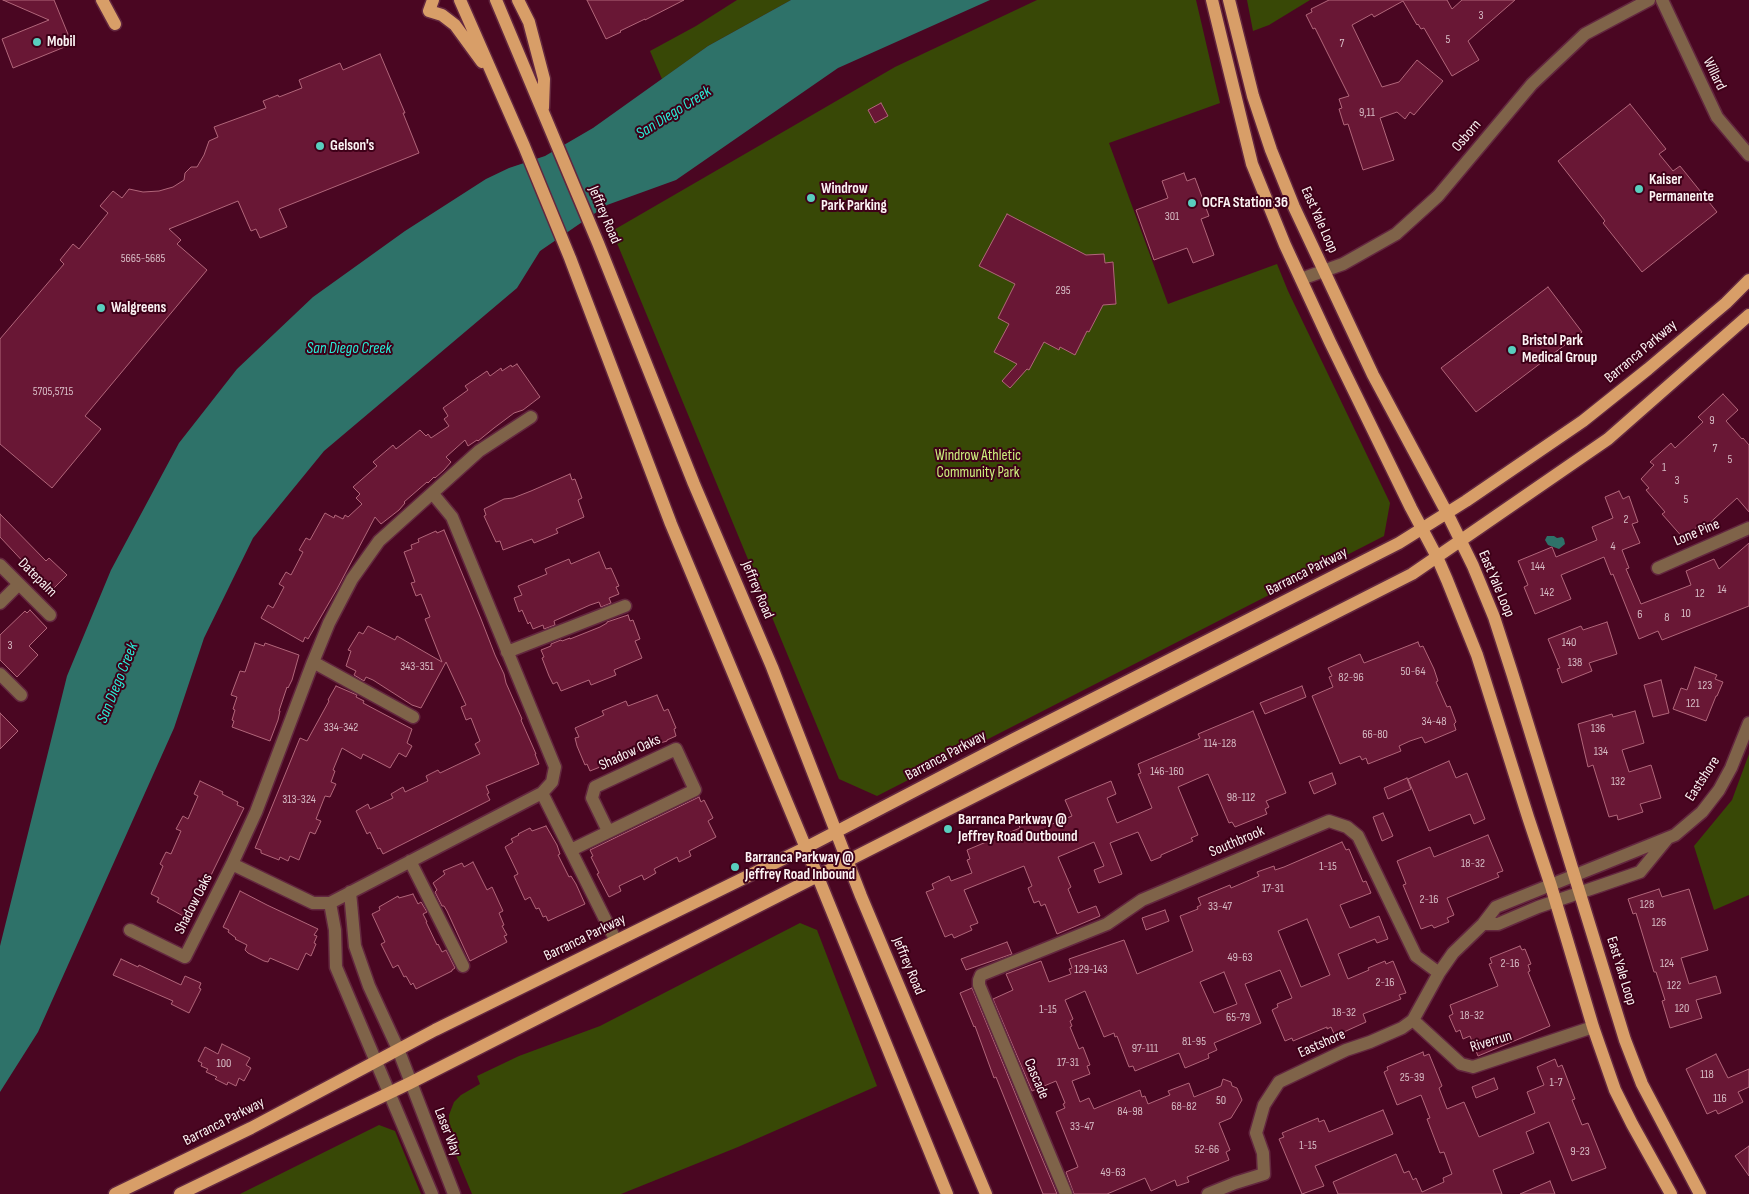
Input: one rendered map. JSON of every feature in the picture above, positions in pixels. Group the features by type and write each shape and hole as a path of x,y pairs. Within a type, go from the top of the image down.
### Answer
{"main road":[{"path":"102,0 115,24"},
{"path":"433,0 429,11 442,15 456,25 494,76"},
{"path":"460,0 530,160 570,258 693,580 818,877 947,1194"},
{"name":"Jeffrey Road","path":"496,0 556,147 598,243 694,484 772,667 848,861 986,1194"},
{"path":"518,0 529,22 544,79 543,113"},
{"path":"1212,0 1252,164 1284,245 1437,557 1477,656 1556,901 1593,1027 1616,1090 1632,1124 1671,1194"},
{"name":"East Yale Loop","path":"1229,0 1253,96 1271,150 1294,207 1373,375 1447,513 1473,566 1497,625 1625,1040 1642,1084 1700,1194"},
{"name":"Barranca Parkway","path":"115,1194 251,1128 435,1030 805,848 1031,730 1399,543 1447,513 1583,421 1726,303 1749,280"},
{"path":"180,1194 410,1082 818,877 994,785 1412,574 1608,439 1749,315"}],"street":[{"name":"Osborn","path":"1301,279 1344,264 1396,234 1438,196 1532,84 1585,34 1649,0"},
{"name":"Willard","path":"1662,0 1717,118 1749,155"},
{"name":"Shadow Oaks","path":"130,930 185,957 232,864 262,796 329,623 352,579 379,541 479,451 531,417"},
{"path":"432,1194 336,967 335,930 330,903 542,793 552,782 555,767 452,517 433,494"},
{"name":"Lone Pine","path":"1658,568 1749,528"},
{"name":"Datepalm","path":"0,565 50,615"},
{"path":"0,603 19,584"},
{"path":"507,652 625,606"},
{"path":"313,662 412,717"},
{"path":"0,674 21,695"},
{"name":"Eastshore","path":"1208,1194 1264,1174 1263,1153 1256,1133 1264,1105 1279,1082 1346,1050 1402,1028 1413,1020 1439,973 1453,953 1496,907 1675,835 1702,812 1719,790 1749,723"},
{"name":"Shadow Oaks","path":"571,850 695,790 676,750 595,787 592,798 608,831"},
{"path":"542,793 616,941"},
{"name":"Southbrook","path":"981,975 1107,924 1142,900 1329,821 1347,827 1358,836 1416,956 1439,973"},
{"name":"Eastshore","path":"1482,924 1498,924 1556,901 1640,872 1666,839"},
{"path":"410,861 463,966"},
{"name":"Shadow Oaks","path":"232,864 313,902 330,903"},
{"path":"350,892 356,946 369,986 398,1050 410,1082"},
{"name":"Cascade","path":"981,975 978,980 979,985 1066,1194"},
{"name":"Riverrun","path":"1413,1020 1461,1064 1473,1067 1593,1027"},
{"name":"Laser Way","path":"410,1082 454,1194"}],"green space":[{"path":"737,0 791,0 708,46 662,79 650,51 696,26"},
{"name":"Windrow Athletic Community Park","path":"1037,0 1196,0 1220,103 1109,143 1168,304 1277,264 1288,291 1390,503 1384,536 877,796 839,779 612,231 895,67"},
{"path":"1247,0 1310,0 1269,25 1253,31"},
{"path":"1749,754 1749,895 1714,910 1694,846 1732,800"},
{"path":"800,923 817,930 877,1086 738,1147 621,1194 472,1194 450,1141 449,1115 454,1102 461,1095 480,1084 477,1076 519,1056 600,1026"},
{"path":"379,1125 395,1131 421,1194 240,1194"}],"water":[{"name":"San Diego Creek","path":"791,0 990,0 838,68 676,180 607,205 540,251 517,288 324,451 253,538 204,638 174,728 38,1032 0,1092 0,946 67,676 111,570 179,443 237,369 313,297 405,231 486,179 509,168 545,156 593,128 708,46"},
{"path":"1547,536 1562,537 1565,544 1559,549 1548,545 1545,540"}],"building":[{"name":"Mobil","path":"3,0 54,0 72,44 13,68 2,39 49,20"},
{"path":"587,0 684,0 606,39"},
{"path":"1329,0 1447,0 1452,9 1462,0 1515,0 1468,41 1479,60 1452,76 1424,28 1421,29 1417,25 1403,1 1374,17 1372,14 1352,25 1382,87 1399,82 1417,60 1443,81 1414,115 1410,112 1405,119 1397,112 1380,118 1394,160 1363,170 1348,124 1344,125 1339,109 1342,108 1339,99 1349,96 1315,28 1313,29 1306,15 1312,12 1311,9"},
{"path":"380,54 405,113 403,113 419,153 279,209 287,227 260,238 256,229 251,231 238,201 169,229 181,240 177,244 207,270 85,416 101,429 52,488 0,444 0,339 64,264 60,260 73,244 79,249 108,213 100,206 113,191 122,198 129,189 143,192 159,191 173,187 184,180 185,173 191,167 197,167 209,141 218,137 214,127 266,108 263,101 302,88 299,80 340,63 343,70"},
{"path":"881,103 888,116 875,123 868,110"},
{"name":"Kaiser Permanente","path":"1630,104 1666,149 1659,154 1673,171 1680,166 1717,212 1642,272 1603,223 1605,221 1558,161"},
{"path":"1184,173 1187,181 1195,178 1209,216 1201,219 1214,255 1193,263 1187,248 1154,260 1136,210 1168,198 1162,181"},
{"path":"1007,214 1086,255 1104,254 1105,263 1113,262 1116,304 1103,305 1075,355 1060,347 1059,350 1044,342 1029,370 1027,369 1010,388 1002,381 1017,364 994,352 1009,324 998,318 1015,284 979,266"},
{"name":"Bristol Park Medical Group","path":"1548,287 1582,332 1476,412 1441,368"},
{"path":"517,364 540,397 523,410 514,413 478,441 468,446 465,440 446,457 451,462 444,470 404,502 399,510 381,524 375,517 308,639 305,637 303,642 261,618 268,605 273,608 284,587 279,584 286,572 291,575 303,552 299,550 306,538 310,540 325,513 334,518 335,515 343,519 345,515 348,517 362,504 356,498 360,494 353,487 377,466 373,462 393,445 396,449 420,430 431,438 449,426 444,419 448,416 443,408 468,390 465,386 487,371 490,376 501,368 502,371 511,365 512,367"},
{"path":"1723,394 1738,410 1726,421 1749,445 1749,512 1737,498 1703,529 1699,525 1684,539 1662,514 1665,512 1646,490 1649,488 1641,479 1654,465 1650,462 1671,443 1675,448 1703,422 1698,417"},
{"path":"570,474 572,480 575,479 582,498 578,500 584,517 556,529 558,533 534,543 532,539 503,550 500,541 496,542 484,516 486,515 484,509 504,499 513,498"},
{"path":"1619,491 1623,499 1629,496 1638,522 1632,524 1640,543 1622,550 1629,568 1626,569 1641,604 1691,585 1686,571 1714,559 1719,569 1749,543 1749,606 1662,640 1658,631 1639,639 1613,574 1611,575 1604,557 1561,575 1571,599 1535,614 1524,587 1528,585 1518,561 1552,547 1556,557 1597,540 1592,527 1613,518 1605,497"},
{"path":"0,514 46,561 49,558 67,575 54,588 31,566 29,568 0,537"},
{"path":"444,530 539,764 486,786 490,800 383,854 380,848 378,849 370,832 367,834 356,811 368,804 370,809 393,798 391,794 403,787 405,792 428,781 426,776 438,770 440,773 480,754 475,744 480,741 471,718 466,720 461,707 466,705 446,662 421,708 412,705 373,680 366,677 364,681 354,675 356,671 346,666 351,651 348,650 359,632 363,634 368,626 395,640 397,636 442,662 425,619 430,617 421,594 416,596 411,583 415,582 404,552 412,549 411,545 419,542 418,539 436,531 437,533"},
{"path":"599,552 606,569 611,568 619,586 616,587 619,594 609,598 611,603 601,607 599,602 590,605 554,621 555,625 544,629 543,625 533,629 530,622 528,624 522,610 519,612 514,598 522,595 518,586 547,574 545,569 569,559 571,564"},
{"path":"30,610 47,628 29,646 38,655 17,677 0,660 0,635 25,611 27,613"},
{"path":"628,615 630,621 633,620 640,639 635,641 642,658 614,670 616,675 591,685 589,680 561,691 557,682 553,684 542,658 544,657 541,650 551,646 551,644 570,639 600,627 607,622"},
{"path":"1607,622 1617,654 1589,663 1592,671 1562,683 1557,669 1560,668 1548,639 1581,626 1583,630"},
{"path":"1418,642 1420,647 1423,646 1434,669 1438,681 1436,682 1447,707 1450,706 1456,722 1454,724 1456,730 1425,743 1422,737 1410,741 1399,746 1401,751 1368,764 1366,758 1362,760 1360,756 1340,764 1312,696 1333,687 1329,677 1332,676 1328,668 1360,654 1364,663"},
{"path":"255,643 264,646 265,643 299,655 270,741 232,727 235,710 233,709 237,697 231,695 240,671 245,672"},
{"path":"1695,667 1717,675 1715,679 1723,682 1706,721 1673,709 1681,688 1687,690"},
{"path":"1661,680 1669,713 1653,717 1644,685"},
{"path":"336,686 357,695 356,697 364,701 363,703 412,729 407,743 412,746 406,757 399,753 390,768 363,754 361,759 342,748 333,770 335,771 331,782 336,784 330,797 325,796 316,819 321,821 315,834 310,832 299,860 290,856 288,861 280,857 279,860 261,853 261,850 255,848 300,738 307,741"},
{"path":"1302,686 1306,697 1265,714 1260,703"},
{"path":"657,695 664,711 668,709 676,728 674,729 676,736 590,771 587,764 585,765 577,746 575,738 579,737 575,728 604,715 602,711 626,701 628,706"},
{"path":"1253,711 1286,793 1266,801 1269,807 1265,809 1267,814 1235,827 1232,822 1229,823 1208,774 1178,787 1198,835 1191,838 1193,841 1151,861 1138,832 1110,843 1122,874 1099,883 1094,870 1104,866 1094,842 1058,857 1071,887 1068,889 1078,913 1096,906 1100,916 1057,934 1045,904 1041,906 1039,901 1034,903 1028,888 1032,886 1024,866 964,890 978,923 970,926 972,930 954,938 952,934 945,937 926,892 934,889 932,884 949,876 951,881 972,873 967,860 970,859 967,850 1020,828 1019,825 1035,818 1036,821 1043,818 1047,826 1072,816 1065,800 1111,781 1116,794 1107,798 1117,823 1152,808 1138,774 1141,773 1138,764 1200,738 1198,734"},
{"path":"1635,711 1644,743 1622,750 1629,772 1651,765 1661,798 1640,804 1643,812 1618,820 1617,815 1609,817 1593,765 1588,767 1578,724 1612,714 1613,717"},
{"path":"0,713 18,731 0,749"},
{"path":"1449,761 1456,778 1467,773 1485,819 1474,824 1470,814 1429,831 1408,779"},
{"path":"1332,773 1336,784 1314,794 1309,782"},
{"path":"1407,778 1411,789 1388,799 1384,788"},
{"path":"200,781 223,792 222,794 238,802 237,805 244,808 191,916 184,913 183,916 157,902 159,898 151,894 163,866 160,864 166,852 171,854 181,831 176,829 183,816 188,819 198,796 194,794"},
{"path":"699,797 701,802 704,800 713,818 708,821 716,837 689,851 691,856 679,862 677,857 654,869 656,873 644,880 642,875 619,886 621,891 609,897 597,874 599,873 591,857 593,856 590,850"},
{"path":"1383,813 1393,836 1382,841 1373,817"},
{"path":"546,826 557,845 560,854 558,855 569,877 571,876 576,884 585,904 548,921 546,916 543,917 539,908 536,909 530,897 525,900 514,876 518,874 505,847 513,842 511,839 518,834 530,828 532,831"},
{"path":"1488,835 1503,871 1497,873 1499,877 1447,898 1454,915 1447,918 1449,922 1434,928 1432,925 1421,929 1403,885 1406,884 1397,861 1430,847 1434,857"},
{"path":"1342,842 1346,850 1349,849 1363,882 1366,881 1371,893 1340,905 1350,928 1379,916 1388,939 1377,943 1375,939 1338,954 1348,979 1385,961 1386,964 1393,961 1406,993 1399,995 1401,999 1363,1014 1366,1022 1335,1036 1331,1027 1327,1029 1327,1027 1293,1041 1292,1038 1285,1041 1272,1010 1278,1007 1277,1004 1292,998 1280,970 1245,984 1261,1023 1214,1043 1217,1050 1208,1054 1209,1058 1185,1068 1179,1053 1135,1071 1133,1066 1129,1067 1117,1036 1115,1037 1114,1033 1104,1037 1085,991 1065,1000 1073,1019 1070,1021 1072,1026 1070,1027 1079,1049 1083,1047 1090,1065 1087,1066 1090,1074 1072,1081 1080,1102 1089,1098 1094,1109 1140,1090 1142,1097 1145,1096 1148,1104 1170,1095 1168,1091 1189,1083 1194,1097 1221,1086 1223,1079 1231,1082 1232,1086 1237,1088 1242,1100 1231,1118 1219,1123 1230,1150 1226,1152 1229,1160 1187,1177 1189,1182 1177,1186 1175,1180 1151,1191 1145,1178 1107,1194 1074,1194 1066,1172 1078,1167 1056,1112 1065,1108 1063,1104 1065,1103 1056,1081 1032,1091 993,999 1013,990 1006,974 1041,961 1049,982 1071,974 1069,969 1072,968 1069,959 1124,940 1137,974 1193,951 1180,916 1198,909 1197,907 1201,905 1198,898 1230,885 1231,888 1259,876 1257,872 1274,866 1275,870","holes":["1307,919 1330,975 1301,987 1278,931","1224,972 1237,1004 1214,1013 1200,982"]},
{"path":"473,862 487,890 492,887 503,911 499,913 504,925 502,926 507,935 504,936 507,942 470,961 447,911 442,906 435,892 437,890 433,883 445,874 443,871 462,863 464,867"},
{"path":"1659,889 1662,897 1689,889 1708,950 1681,958 1689,984 1716,976 1721,993 1696,1000 1702,1018 1670,1028 1662,1001 1665,1000 1656,972 1654,972 1636,913 1633,914 1628,899"},
{"path":"240,891 318,929 314,935 317,936 314,943 316,944 311,956 306,953 298,970 270,958 268,962 264,961 248,953 245,950 247,945 235,939 228,932 229,930 223,927"},
{"path":"413,894 418,904 421,902 427,912 423,914 437,945 442,952 446,950 455,968 416,989 413,983 411,985 406,976 404,977 398,965 393,968 381,944 385,942 372,914 380,910 379,907 398,896 399,898"},
{"path":"1165,910 1169,921 1146,930 1142,918"},
{"path":"1007,942 1012,954 966,970 961,959"},
{"path":"1520,946 1522,950 1525,949 1531,964 1528,965 1530,971 1528,972 1550,1026 1478,1056 1470,1036 1463,1039 1460,1030 1456,1032 1449,1016 1453,1014 1450,1005 1498,986 1489,964 1492,963 1490,958"},
{"path":"121,959 138,967 139,965 181,985 185,976 201,983 199,988 201,989 189,1013 171,1004 173,1001 113,975"},
{"path":"972,988 1057,1194 1043,1194 996,1077 994,1078 975,1026 960,993"},
{"path":"222,1044 250,1058 246,1065 251,1068 244,1081 239,1078 236,1086 228,1082 227,1085 215,1079 217,1077 206,1072 208,1069 201,1066 202,1063 198,1061 205,1047 218,1054"},
{"path":"1423,1052 1424,1056 1429,1054 1442,1086 1439,1088 1447,1109 1464,1102 1479,1137 1535,1113 1527,1092 1544,1085 1537,1067 1555,1059 1558,1067 1562,1065 1575,1099 1572,1100 1582,1125 1588,1123 1606,1168 1572,1181 1549,1122 1526,1132 1534,1153 1493,1170 1502,1194 1338,1194 1333,1182 1396,1154 1404,1173 1409,1171 1413,1180 1416,1178 1422,1192 1444,1182 1443,1178 1452,1174 1444,1152 1440,1153 1427,1119 1430,1118 1421,1095 1397,1105 1384,1072 1388,1070 1387,1067"},
{"path":"1716,1054 1728,1078 1749,1069 1749,1087 1738,1092 1743,1102 1718,1114 1716,1110 1707,1114 1686,1069"},
{"path":"1494,1078 1498,1089 1476,1098 1472,1087"},
{"path":"1383,1110 1393,1134 1315,1166 1324,1186 1302,1194 1279,1139 1284,1137 1282,1133 1318,1118 1319,1122 1324,1120 1329,1132"},
{"path":"1749,1146 1749,1176 1735,1156"},
{"path":"1550,1181 1555,1194 1520,1194"}],"place":[{"name":"Mobil","path":"37,42"},
{"name":"Gelson's","path":"320,146"},
{"name":"Kaiser Permanente","path":"1639,189"},
{"name":"Windrow Park Parking","path":"811,198"},
{"name":"OCFA Station 36","path":"1192,203"},
{"name":"Walgreens","path":"101,308"},
{"name":"Bristol Park Medical Group","path":"1512,350"},
{"name":"Barranca Parkway @ Jeffrey Road Outbound","path":"948,829"},
{"name":"Barranca Parkway @ Jeffrey Road Inbound","path":"735,867"}]}
